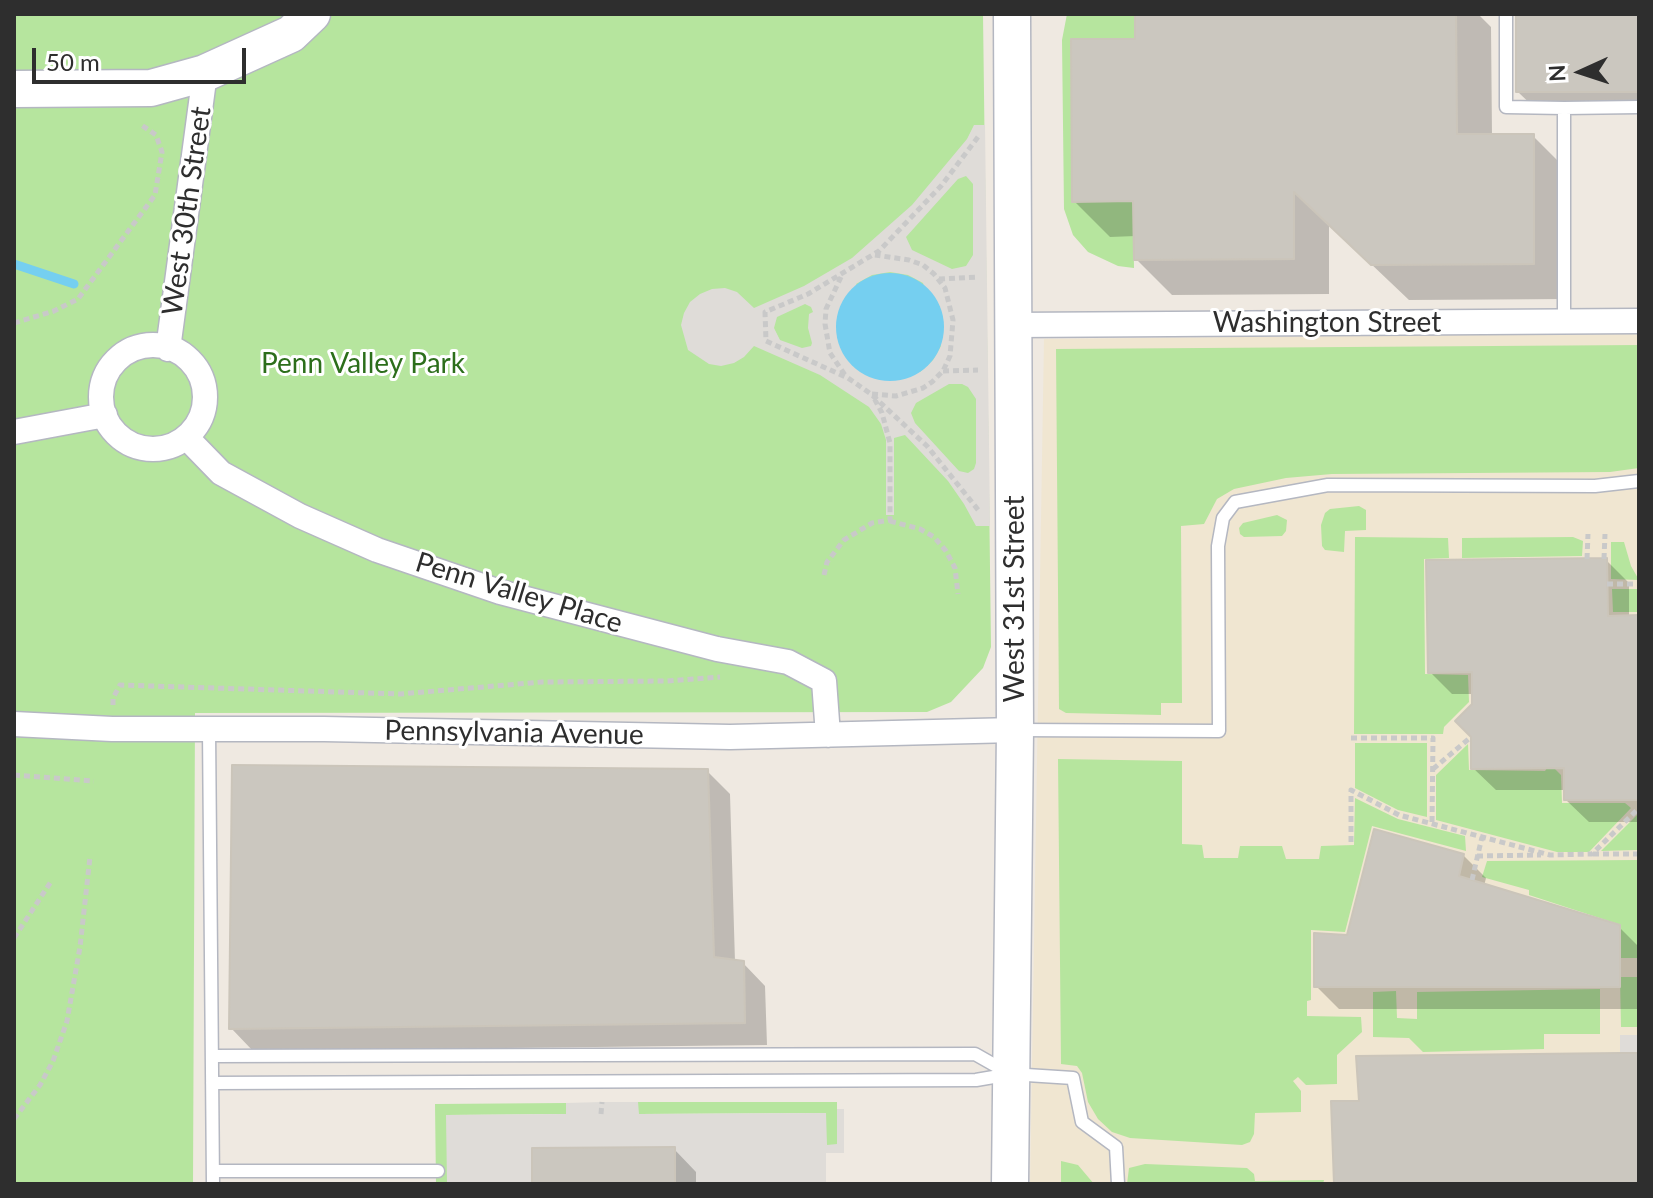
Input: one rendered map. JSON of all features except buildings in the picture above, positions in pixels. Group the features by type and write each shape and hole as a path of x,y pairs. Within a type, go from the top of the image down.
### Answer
{"main road":[{"path":"14,89 151,88 205,73 291,34 312,14"},
{"name":"West 31st Street","path":"1010,1184 1015,730 1012,14"}],"street":[{"name":"West 30th Street","path":"168,349 205,73"},
{"name":"Washington Street","path":"1014,325 1639,321"},
{"path":"153,345 168,349 182,353 195,366 204,385 205,405 198,426 187,438 163,449 147,450 130,445 113,432 105,415 101,392 108,370 119,357 133,349 153,345"},
{"path":"14,432 105,415"},
{"name":"Penn Valley Place","path":"187,438 221,473 300,516 377,550 500,592 717,649 788,662 824,681 828,735"},
{"name":"Pennsylvania Avenue","path":"14,724 112,729 730,737 1015,730"}],"lane":[{"path":"1506,14 1506,107 1639,107"},
{"path":"1564,108 1564,322"},
{"path":"1015,730 1219,731 1218,546 1223,518 1235,502 1328,485 1595,486 1639,481"},
{"path":"209,730 213,1178 438,1171"},
{"path":"212,1056 975,1054 1011,1074"},
{"path":"212,1083 976,1080 1011,1074 1073,1078 1082,1122 1116,1147 1118,1184"}],"path":[{"path":"14,323 54,311 78,299 155,195 162,152 156,135 140,124"},
{"path":"978,137 941,186 873,255 808,294 765,312 766,341 848,378 871,394 927,446 979,511"},
{"path":"871,394 909,393 932,382 943,371 950,356 953,320 950,302 938,279 923,265 873,255"},
{"path":"841,276 826,309 825,324 830,353 848,378"},
{"path":"938,279 978,277"},
{"path":"943,371 978,370"},
{"path":"871,394 882,413 890,443 890,520"},
{"path":"824,575 827,562 844,540 872,523 890,520 920,529 934,537 955,568 958,594"},
{"path":"1587,559 1588,534"},
{"path":"1604,559 1605,534"},
{"path":"1607,584 1639,584"},
{"path":"112,714 113,698 120,685 400,694 542,682 717,678 758,656"},
{"path":"1433,769 1471,737"},
{"path":"1351,738 1433,738 1432,824"},
{"path":"14,775 94,781"},
{"path":"1351,842 1351,790 1399,815 1550,855"},
{"path":"1592,854 1638,809"},
{"path":"1472,880 1482,837"},
{"path":"1477,856 1639,854"},
{"path":"14,1119 40,1085 53,1061 67,1021 80,947 90,857"},
{"path":"14,938 52,880"},
{"path":"601,1114 602,1102"}],"shaded area":[{"path":"974,125 985,125 990,526 976,526 948,481 905,435 894,438 894,515 886,515 886,440 881,424 869,407 820,375 754,346 734,363 721,366 709,364 688,350 681,325 690,302 712,289 725,288 737,292 754,308 804,286 852,258 912,205 967,139","holes":["966,176 973,184 973,255 966,266 952,269 912,250 906,237 958,179","890,272 908,275 923,283 941,346 933,360 920,372 856,284 872,275","805,304 811,307 813,312 809,314 808,328 811,346 802,348 780,340 774,328 777,317","949,384 968,387 976,399 974,469 968,473 959,471 915,423 911,413 916,403"]},
{"path":"1639,333 1639,1184 1030,1184 1044,339"},
{"path":"1620,1035 1639,1035 1639,1053 1620,1053"},
{"path":"638,1102 639,1114 826,1113 827,1145 837,1144 837,1109 844,1109 844,1153 826,1153 826,1184 675,1184 674,1147 532,1148 532,1184 447,1184 446,1115 566,1114 566,1103"}],"green space":[{"name":"Penn Valley Park","path":"14,14 983,14 991,647 983,668 951,702 927,712 195,713 193,1184 14,1184"},
{"path":"1067,14 1135,14 1135,39 1073,202 1133,201 1134,268 1118,266 1088,252 1073,235 1064,209 1062,40"},
{"path":"1639,345 1639,468 1610,472 1332,474 1286,478 1234,489 1217,499 1204,524 1181,526 1182,703 1161,703 1161,715 1066,713 1059,709 1056,349"},
{"path":"1359,506 1366,510 1366,530 1345,531 1344,552 1325,550 1321,525 1325,513 1330,509"},
{"path":"1277,515 1287,520 1282,536 1244,537 1240,534 1239,528 1243,523"},
{"path":"1355,537 1448,538 1449,558 1424,559 1425,674 1468,675 1469,702 1444,727 1443,734 1354,734"},
{"path":"1573,537 1583,541 1582,556 1462,558 1462,538"},
{"path":"1611,542 1624,542 1639,580 1611,579"},
{"path":"1612,589 1639,589 1639,612 1613,612"},
{"path":"1355,743 1427,743 1427,817 1398,810 1355,788"},
{"path":"1468,744 1469,770 1545,771 1550,764 1561,775 1562,803 1625,803 1631,808 1589,852 1557,852 1436,820 1436,775"},
{"path":"1058,759 1182,761 1182,844 1202,845 1204,858 1238,858 1240,846 1282,846 1286,859 1319,859 1321,846 1354,845 1355,798 1398,819 1465,836 1466,851 1372,826 1345,932 1311,930 1311,1000 1307,1001 1307,1016 1361,1017 1362,1032 1337,1055 1337,1084 1306,1085 1298,1077 1293,1081 1301,1091 1301,1112 1255,1113 1254,1134 1250,1142 1242,1145 1130,1138 1112,1132 1098,1119 1088,1102 1082,1073 1077,1066 1061,1064"},
{"path":"1639,813 1637,850 1601,851"},
{"path":"1639,860 1639,958 1621,958 1621,925 1529,895 1529,890 1482,877 1487,861"},
{"path":"1620,977 1639,977 1639,1027 1621,1027"},
{"path":"1600,989 1600,1034 1544,1034 1544,1049 1423,1052 1409,1038 1373,1037 1373,992 1396,991 1397,1018 1417,1019 1417,992"},
{"path":"638,1102 837,1102 837,1145 826,1145 826,1113 638,1114"},
{"path":"566,1103 566,1114 447,1115 447,1184 436,1184 435,1104"},
{"path":"1061,1161 1078,1165 1094,1184 1061,1184"},
{"path":"1145,1164 1247,1168 1254,1174 1255,1181 1324,1180 1323,1184 1127,1184 1129,1168"}],"water":[{"path":"890,273 911,277 928,289 940,306 944,327 940,348 928,365 911,377 890,381 869,377 852,365 840,348 836,327 840,306 852,289 869,277"}],"waterway":[{"path":"14,264 74,284"}]}
